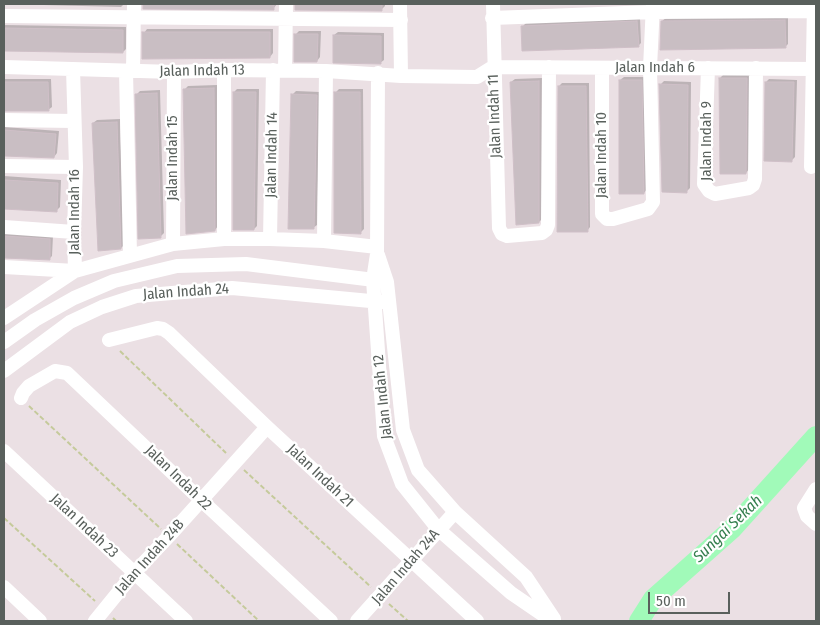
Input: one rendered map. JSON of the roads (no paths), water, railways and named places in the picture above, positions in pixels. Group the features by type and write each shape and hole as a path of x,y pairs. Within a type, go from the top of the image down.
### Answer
{"street":[{"path":"130,255 129,71 134,4"},
{"name":"Jalan Indah 14","path":"270,239 279,70 286,20 286,4"},
{"path":"400,4 401,76"},
{"name":"Jalan Indah 11","path":"492,4 499,228 502,234 507,236 542,233 548,225 548,67"},
{"path":"650,68 652,8"},
{"path":"492,18 652,8 814,9 812,167"},
{"path":"4,16 401,20"},
{"name":"Jalan Indah 13","path":"4,67 174,72 279,70 378,73 401,76 477,76 493,67"},
{"name":"Jalan Indah 6","path":"493,67 814,68"},
{"name":"Jalan Indah 10","path":"602,68 602,214 607,219 648,209 653,202 650,68"},
{"name":"Jalan Indah 9","path":"708,68 704,184 709,191 715,194 748,188 753,185 755,179 756,68"},
{"name":"Jalan Indah 16","path":"4,318 75,271 76,168 73,69"},
{"path":"224,70 224,239"},
{"path":"324,241 326,71"},
{"name":"Jalan Indah 15","path":"173,244 174,72"},
{"name":"Jalan Indah 12","path":"378,73 377,251 373,280 384,436 402,484 438,529 510,593 552,621"},
{"path":"4,120 74,121"},
{"path":"4,166 76,168"},
{"path":"4,227 74,232"},
{"path":"4,267 75,271 173,244 224,239 324,241 377,251"},
{"name":"Jalan Indah 12","path":"377,251 388,282 403,430 418,470 455,512 526,577 556,621"},
{"name":"Jalan Indah 24","path":"4,342 35,320 74,298 114,280 177,266 246,264 388,282"},
{"name":"Jalan Indah 24","path":"4,371 70,322 102,307 136,296 232,288 390,302"},
{"name":"Jalan Indah 21","path":"109,340 157,328 163,329 477,621"},
{"name":"Jalan Indah 22","path":"21,398 29,386 42,378 55,371 67,373 331,621"},
{"name":"Jalan Indah 24B","path":"95,621 134,573 267,427"},
{"name":"Jalan Indah 23","path":"4,451 186,621"},
{"path":"816,489 804,508 807,516 816,524"},
{"name":"Jalan Indah 24A","path":"357,621 455,512"},
{"path":"4,587 40,621"}],"waterway":[{"name":"Sungai Sekah","path":"639,621 653,599 732,529 816,436"}]}
